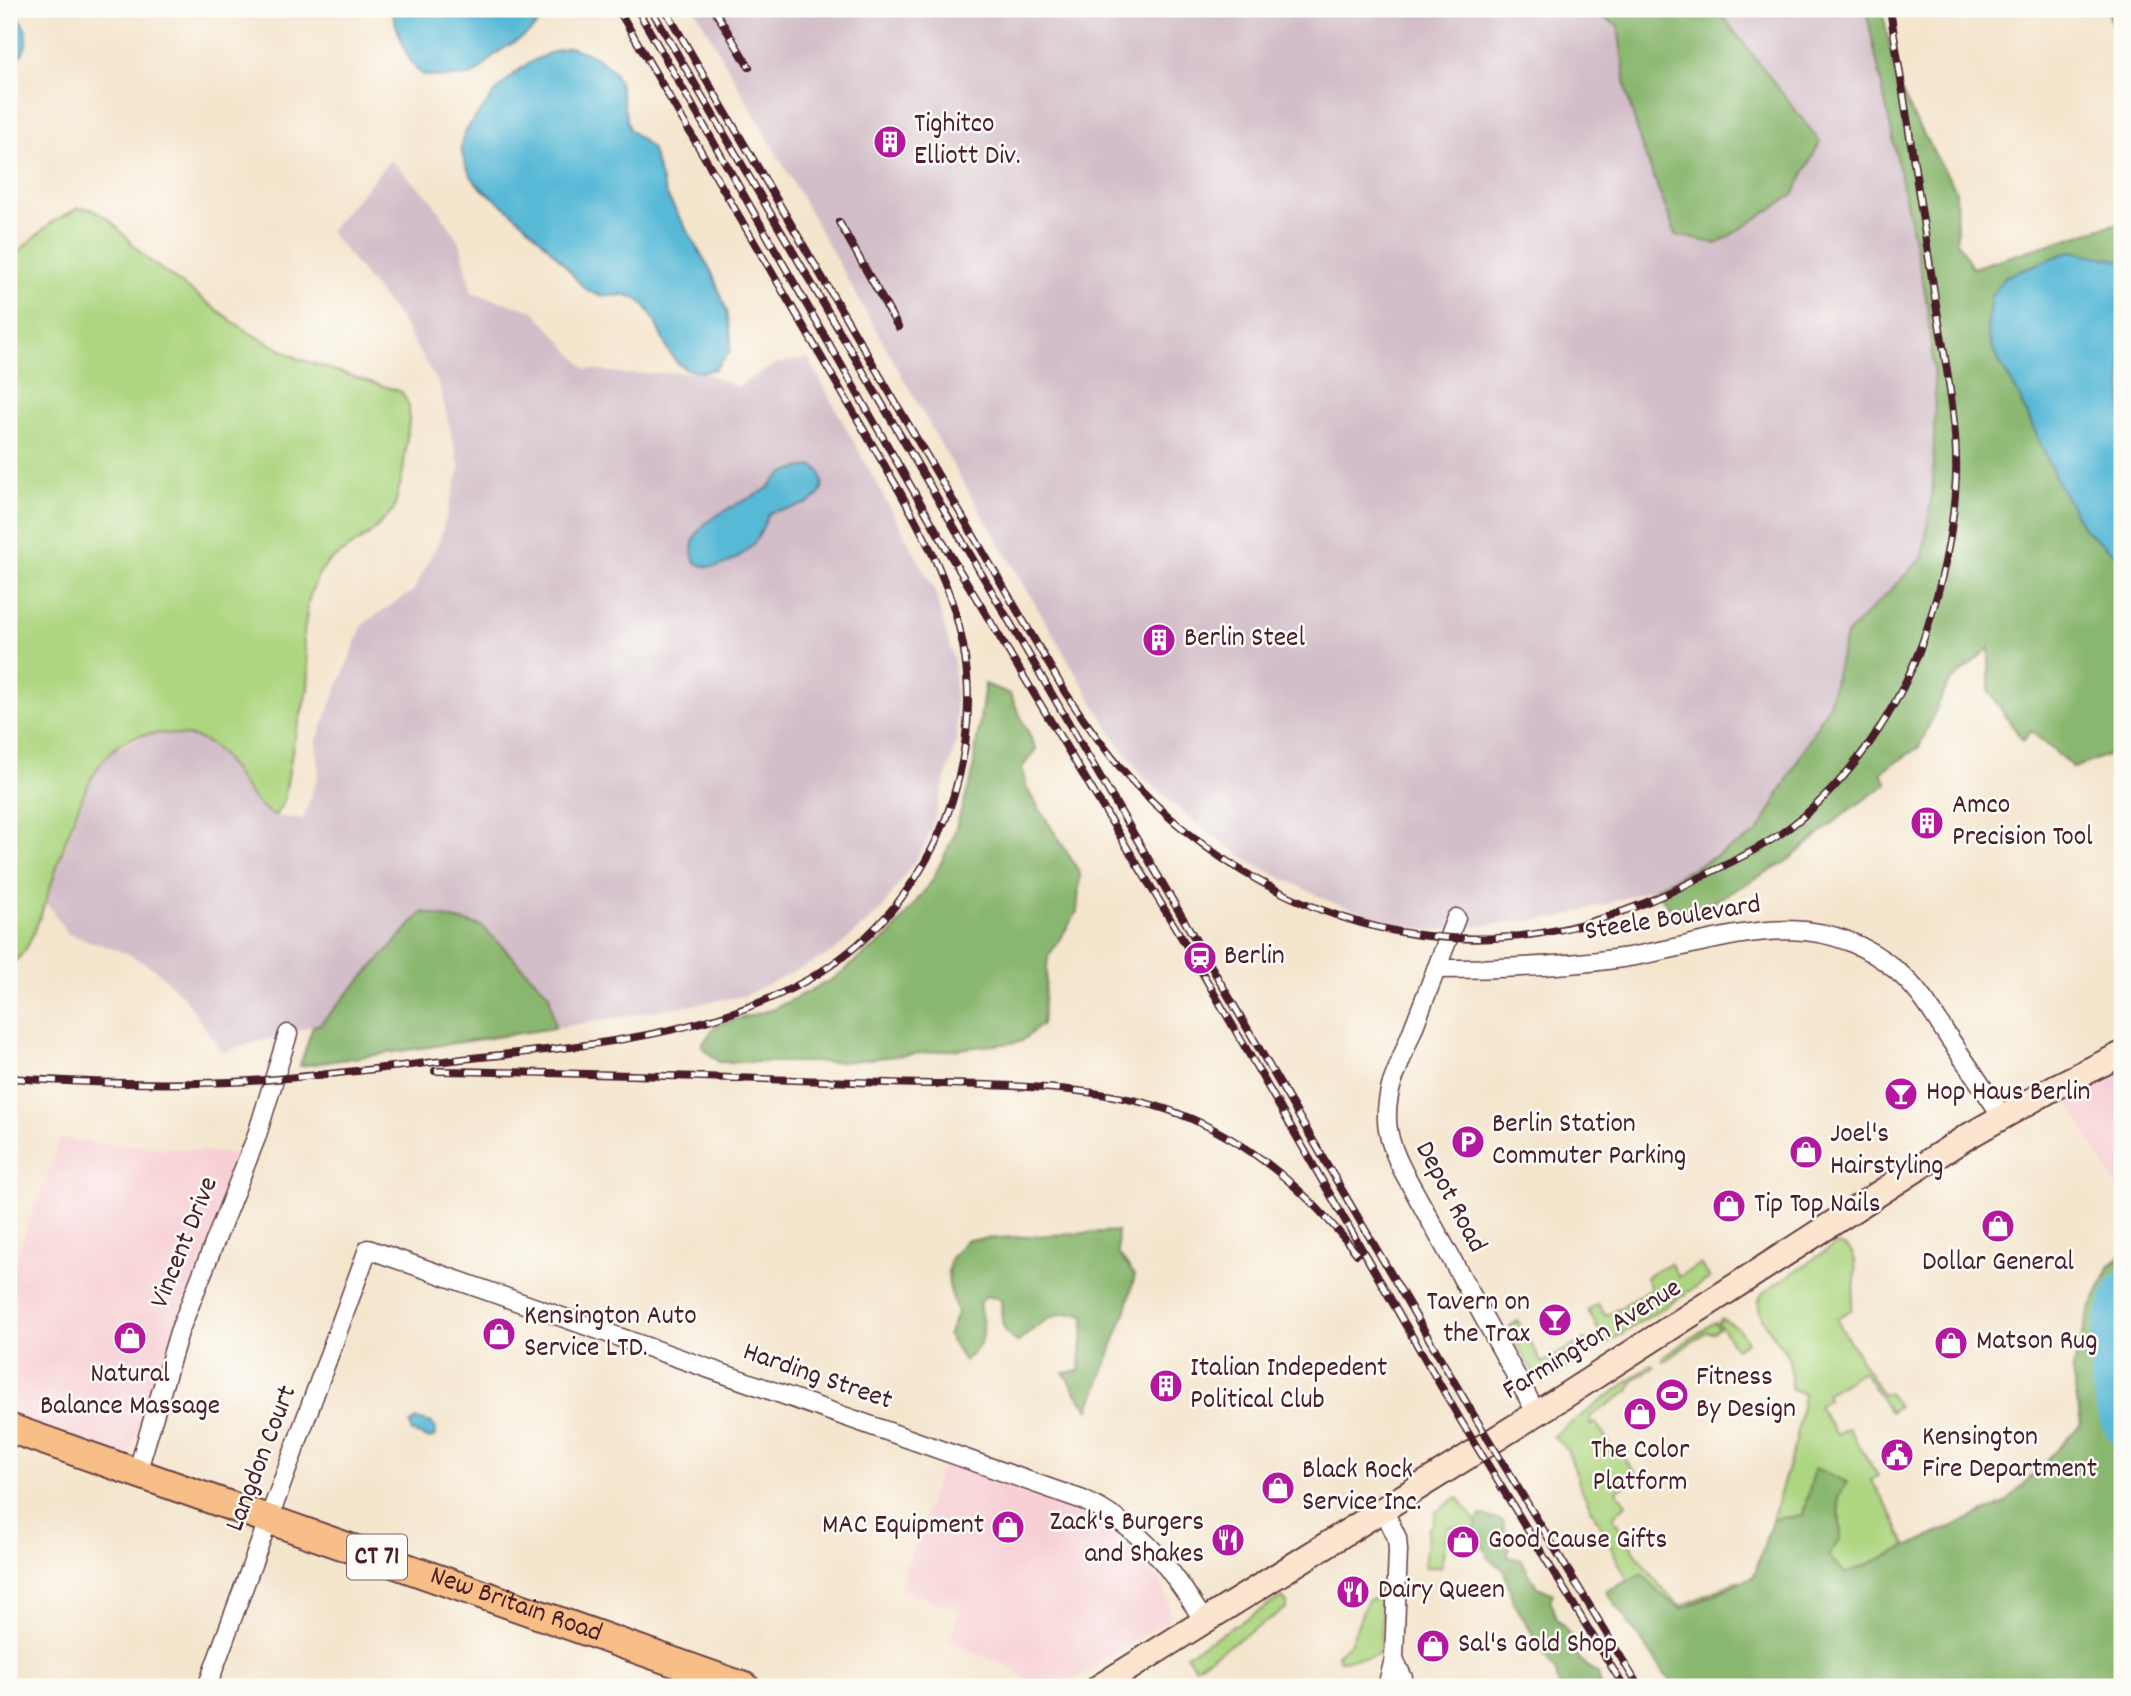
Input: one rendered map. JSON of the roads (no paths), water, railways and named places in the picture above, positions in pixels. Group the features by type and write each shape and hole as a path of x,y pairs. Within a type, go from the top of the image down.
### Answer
{"main road":[{"name":"Farmington Avenue","path":"1099,1687 2002,1116 2122,1054"},
{"name":"New Britain Road","path":"9,1428 746,1687"}],"street":[{"name":"Depot Road","path":"1456,918 1390,1091 1387,1116 1389,1143 1536,1412"},
{"name":"Steele Boulevard","path":"1436,969 1521,967 1605,960 1759,930 1787,929 1824,934 1865,949 1908,981 1924,1000 2002,1116"},
{"name":"Vincent Drive","path":"137,1473 179,1332 256,1138 288,1034"},
{"name":"Langdon Court","path":"207,1687 368,1249"},
{"name":"Harding Street","path":"368,1249 1083,1500 1109,1512 1149,1544 1204,1621"},
{"path":"1383,1508 1397,1538 1394,1659 1387,1687"},
{"path":"1394,1659 1404,1687"}],"water":[{"path":"9,9 14,9 27,39 23,53 9,68"},
{"path":"391,9 546,9 532,30 496,54 475,73 448,77 427,76 418,71 408,56"},
{"path":"569,47 593,55 613,71 619,83 629,129 651,148 666,194 712,273 727,311 731,337 730,351 715,369 697,372 684,368 674,360 647,308 637,299 627,295 600,296 586,289 551,249 479,186 466,166 462,140 492,96 511,77 532,62"},
{"path":"2071,251 2122,261 2122,559 2084,529 2057,481 2018,393 1997,358 1987,334 1990,298 2004,277"},
{"path":"813,466 820,473 822,488 813,500 771,512 753,544 730,562 712,567 695,562 692,548 696,536 715,517 765,490 781,475"},
{"path":"416,1419 432,1423 436,1429 434,1437 430,1439 412,1432 410,1424"}],"waterway":[{"path":"2122,1289 2112,1321 2107,1360 2110,1398 2122,1429"}],"railway":[{"path":"9,1078 130,1083 250,1081 550,1050 684,1027 769,999 809,979 850,951 885,918 915,879 938,836 955,791 965,743 968,694 963,645 953,605 929,547 900,492 618,9"},
{"path":"637,9 952,558 1189,950 1461,1421 1624,1687"},
{"path":"651,9 1473,1414 1639,1687"},
{"path":"665,9 1065,692 1099,741 1128,776 1179,826 1224,859 1272,888 1322,910 1375,927 1430,936 1485,938 1564,929 1629,909 1746,855 1779,835 1828,794 1849,770 1887,716 1916,659 1933,610 1947,554 1955,496 1956,455 1950,387 1890,9"},
{"path":"714,9 749,67"},
{"path":"839,222 898,327"},
{"path":"435,1071 997,1085 1109,1095 1177,1113 1229,1138 1254,1154 1319,1210 1357,1254"}],"place":[{"name":"Tighitco Elliott Div.","path":"890,142"},
{"name":"Berlin Steel","path":"1159,640"},
{"name":"Amco Precision Tool","path":"1927,823"},
{"name":"Berlin","path":"1200,958"},
{"name":"Hop Haus Berlin","path":"1901,1094"},
{"name":"Berlin Station Commuter Parking","path":"1468,1142"},
{"name":"Joel's Hairstyling","path":"1806,1152"},
{"name":"Tip Top Nails","path":"1729,1206"},
{"name":"Dollar General","path":"1998,1226"},
{"name":"Tavern on the Trax","path":"1555,1320"},
{"name":"Kensington Auto Service LTD.","path":"499,1334"},
{"name":"Natural Balance Massage","path":"130,1338"},
{"name":"Matson Rug","path":"1951,1343"},
{"name":"Italian Indepedent Political Club","path":"1166,1386"},
{"name":"Fitness By Design","path":"1672,1395"},
{"name":"The Color Platform","path":"1640,1414"},
{"name":"Kensington Fire Department","path":"1897,1455"},
{"name":"Black Rock Service Inc.","path":"1278,1488"},
{"name":"MAC Equipment","path":"1008,1527"},
{"name":"Zack's Burgers and Shakes","path":"1228,1540"},
{"name":"Good Cause Gifts","path":"1463,1542"},
{"name":"Dairy Queen","path":"1353,1592"},
{"name":"Sal's Gold Shop","path":"1433,1646"}]}
